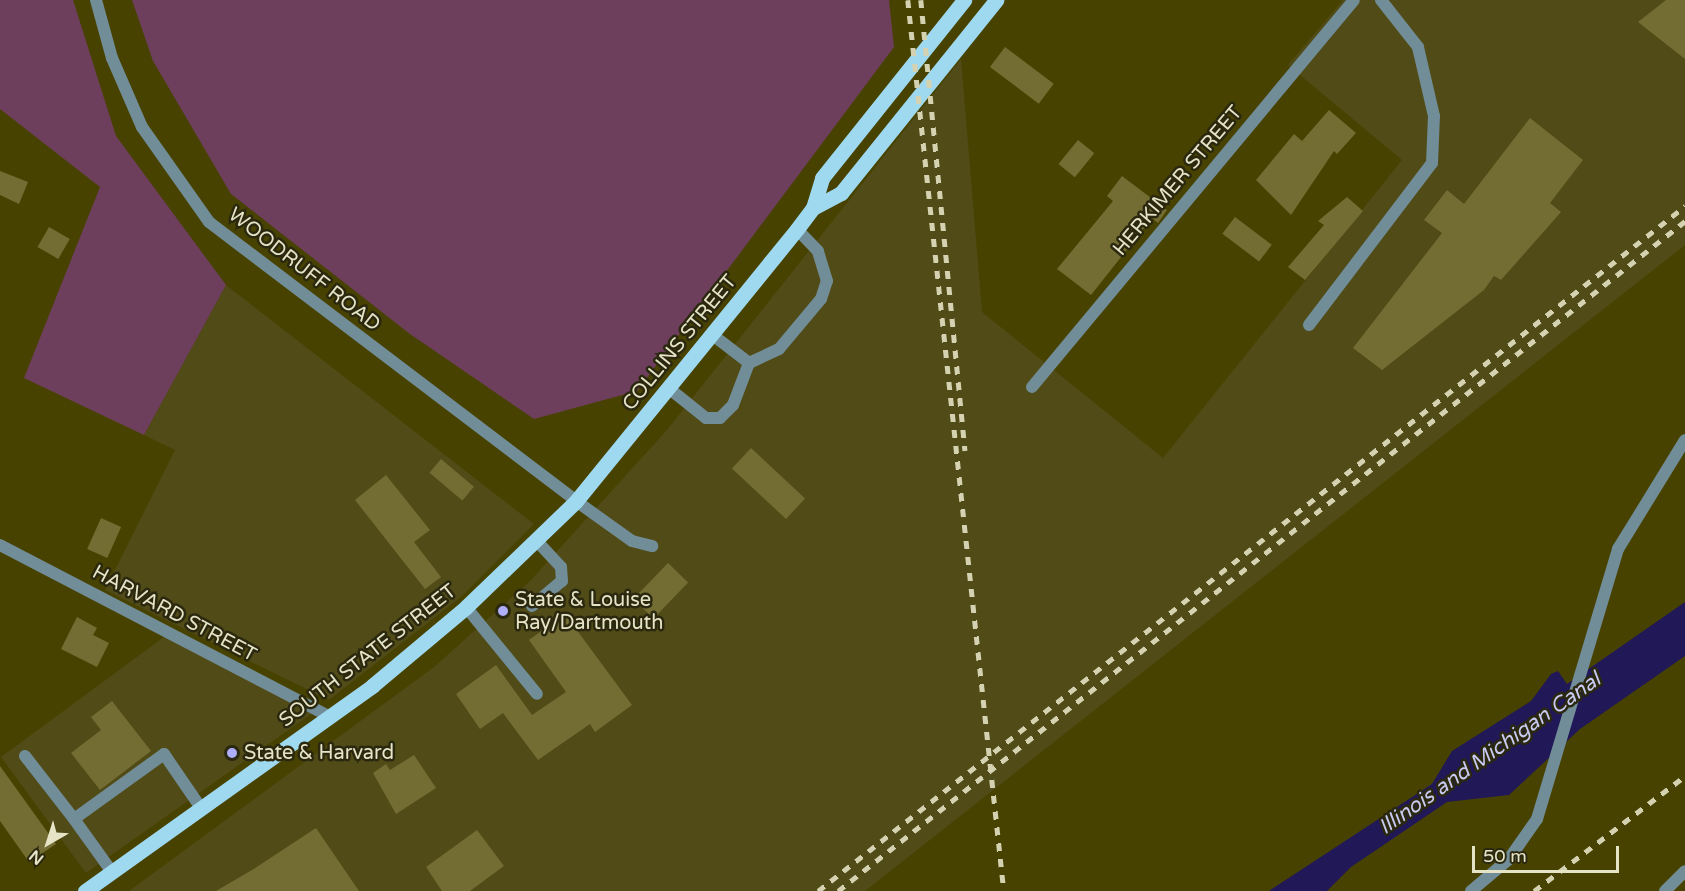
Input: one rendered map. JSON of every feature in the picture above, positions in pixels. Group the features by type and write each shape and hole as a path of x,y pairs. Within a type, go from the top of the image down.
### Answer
{"main road":[{"name":"COLLINS STREET","path":"576,501 714,336 797,229 813,208 822,178 964,0"},
{"name":"COLLINS STREET","path":"813,208 841,193 996,0"},
{"name":"SOUTH STATE STREET","path":"85,891 330,717 466,607 576,501"}],"street":[{"name":"WOODRUFF ROAD","path":"96,0 112,58 142,127 209,222 576,501 632,541 652,546"},
{"name":"HERKIMER STREET","path":"1032,387 1354,0"},
{"path":"1309,325 1432,163 1434,116 1418,47 1381,0"},
{"path":"670,390 706,418 720,418 733,405 749,363 779,349 821,299 827,281 818,251 797,229"},
{"path":"714,336 749,363"},
{"path":"1471,891 1526,839 1552,780 1618,549 1685,440"},
{"path":"532,606 562,581 561,567 536,540"},
{"name":"HARVARD STREET","path":"0,545 330,717"},
{"path":"466,607 537,694"},
{"path":"74,819 164,754 201,808"},
{"path":"25,756 112,872"},
{"path":"1665,891 1685,871"}],"shaded area":[{"path":"0,0 73,0 116,136 226,285 144,435 24,378 100,187 0,109"},
{"path":"132,0 889,0 894,47 637,391 534,419 410,334 231,194 153,61"},
{"path":"1343,0 1685,0 1685,245 865,891 129,891 434,667 529,582 667,430 961,59 982,312 1163,458 1402,160 1288,65"},
{"path":"226,285 534,524 462,596 329,700 105,590 175,450 144,435"},
{"path":"168,634 321,707 86,873 1,757"}],"water":[{"name":"Illinois and Michigan Canal","path":"1685,602 1685,656 1580,729 1509,795 1447,802 1351,867 1327,891 1269,891 1432,784 1452,751 1531,701 1551,674 1558,671 1567,684"}],"building":[{"path":"1666,0 1685,0 1685,59 1638,22"},
{"path":"1005,47 1054,84 1039,104 990,67"},
{"path":"1329,110 1356,133 1337,154 1334,151 1291,215 1256,180 1294,134 1302,141"},
{"path":"1530,118 1583,160 1550,203 1561,212 1501,280 1494,276 1484,290 1382,370 1353,348 1442,233 1424,220 1447,190 1464,204"},
{"path":"1078,140 1094,153 1075,177 1058,164"},
{"path":"0,171 28,182 19,204 0,195"},
{"path":"1122,176 1167,210 1158,223 1152,218 1091,295 1057,269 1113,201 1107,196"},
{"path":"1347,197 1363,211 1305,280 1288,267 1324,225 1318,221"},
{"path":"1235,217 1272,245 1259,261 1222,234"},
{"path":"49,227 70,239 58,259 38,247"},
{"path":"751,448 805,498 786,519 732,468"},
{"path":"441,459 474,487 462,500 429,473"},
{"path":"386,475 430,530 414,542 441,577 425,589 355,500"},
{"path":"101,518 121,527 107,558 87,549"},
{"path":"668,563 688,582 653,618 633,599"},
{"path":"565,614 632,705 595,732 590,724 538,760 503,713 480,729 456,694 496,665 532,715 566,692 529,640"},
{"path":"77,617 97,628 93,635 109,643 97,667 61,649"},
{"path":"112,701 151,751 100,790 71,753 101,730 91,717"},
{"path":"414,755 436,788 396,814 373,773 386,764 390,770"},
{"path":"0,766 56,844 29,862 0,821"},
{"path":"316,828 359,891 216,891 252,870"},
{"path":"477,830 504,866 470,891 442,891 426,867"}],"railway":[{"path":"908,0 1004,891"},
{"path":"921,0 965,451"},
{"path":"818,891 1685,206"},
{"path":"838,891 1685,221"},
{"path":"1534,891 1685,776"}],"place":[{"name":"State & Louise Ray/Dartmouth","path":"503,611"},
{"name":"State & Harvard","path":"232,753"}]}
